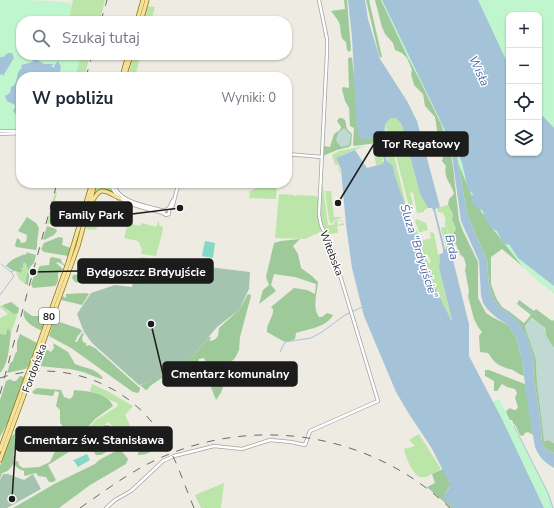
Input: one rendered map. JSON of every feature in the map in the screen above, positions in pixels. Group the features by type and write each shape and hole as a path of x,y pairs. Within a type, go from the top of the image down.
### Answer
{"main road":[{"path":"138,16 143,0"},
{"path":"142,16 147,0"},
{"path":"124,72 127,60"},
{"path":"125,72 129,60"},
{"name":"Fordońska","path":"32,368 71,254 91,188"},
{"name":"Fordońska","path":"0,450 74,258 88,209 91,188"},
{"path":"88,209 95,197 102,191 108,191 119,198"},
{"name":"Fordońska","path":"0,460 29,376"}],"street":[{"name":"Witebska","path":"106,508 115,500 131,491 163,461 174,456 212,446 242,449 270,440 305,445 310,431 378,401 353,314 333,252 319,218 328,52 327,39 319,0"},
{"path":"0,133 16,132"},
{"path":"292,154 322,157"},
{"path":"113,188 119,198 127,202 166,211"},
{"path":"114,188 116,192 125,199 166,211"},
{"path":"166,211 173,205 177,188"}],"green space":[{"path":"0,0 48,1 72,4 69,16 16,16 16,60 80,60 76,72 16,72 16,129 0,129"},
{"path":"73,0 105,0 101,16 69,16"},
{"path":"344,0 347,0 351,50 349,52 347,50 346,42 342,37 339,23 331,11 345,9"},
{"path":"366,0 369,0 381,58 379,55"},
{"path":"375,0 381,0 441,124 450,149 459,220 478,262 478,298 486,313 508,325 516,337 522,359 524,376 498,364 488,353 480,352 479,336 482,332 474,319 468,296 469,291 465,270 466,265 464,258 459,253 453,234 456,229 452,219 453,214 448,205 449,199 454,194 446,177 446,166 442,161 443,156 436,139 438,136 435,117 425,106 423,94 414,85 411,74 412,70 407,58 402,53 395,50 393,43 385,34"},
{"path":"381,0 554,0 554,293 539,282 522,266 493,229 474,201 433,104 408,58"},
{"path":"147,6 155,7 152,16 144,16"},
{"path":"350,57 352,58 361,139 381,139 383,142 353,145 354,128 350,126 349,108 345,101 342,89 343,87 349,88 348,59"},
{"path":"80,60 89,60 85,72 76,72"},
{"path":"130,60 140,60 136,72 129,72 131,65 129,72 127,72"},
{"path":"339,118 345,120 347,129 352,134 351,145 323,156 324,146 330,147 334,134 340,130 341,127 337,121"},
{"path":"391,118 396,118 402,125 420,194 428,208 424,210 424,212 417,213 413,192 410,193 413,204 409,206 395,152 395,145 393,142 386,140 388,138 388,127 386,131 386,124"},
{"path":"386,142 391,143 407,214 393,166 387,161 388,157 386,145 388,143"},
{"path":"378,144 381,146 383,158 382,164 376,165 372,145"},
{"path":"364,146 336,158 341,173 339,172 338,165 335,165 332,155 339,151"},
{"path":"457,156 471,191 494,228 507,245 554,286 554,293 502,249 491,257 491,284 496,298 502,307 524,323 531,315 517,304 519,300 534,311 536,309 552,321 554,320 554,348 546,336 545,328 532,318 525,326 536,359 537,381 545,441 548,440 554,443 554,453 545,448 542,442 534,380 533,358 526,334 509,313 500,308 493,298 489,285 487,260 467,214"},
{"path":"321,186 323,186 328,225 333,225 336,220 338,225 344,223 344,225 337,226 338,233 330,234 329,239 325,233 321,220"},
{"path":"95,188 112,188 116,195 108,190 101,191 90,204"},
{"path":"257,188 277,188 276,199 249,198 250,193 248,192"},
{"path":"55,191 57,192 55,201 62,218 55,225 47,223"},
{"path":"325,191 331,191 334,217 343,217 335,220 331,224 329,220"},
{"path":"279,194 316,196 318,198 318,217 322,231 305,239 275,238"},
{"path":"93,205 103,208 99,226 95,230 86,229"},
{"path":"448,205 453,214 452,219 456,229 453,234 457,245 452,247 446,220 443,213 438,212 437,208"},
{"path":"27,217 36,223 39,228 36,250 16,247 15,245 17,238 21,243 26,242 27,235 18,231"},
{"path":"416,219 426,223 428,230 424,231 423,229 423,232 419,232 415,221"},
{"path":"159,220 159,225 163,227 156,256 141,254 142,249 138,241 124,238 128,223 140,226 142,223 156,227"},
{"path":"445,220 451,247 446,248 441,228 445,227"},
{"path":"410,221 415,227 421,241 431,238 430,232 434,233 438,254 440,254 439,268 451,320 433,283","holes":["427,254 431,262 428,262 425,255"]},
{"path":"47,226 56,229 57,231 54,235 44,240 43,239"},
{"path":"59,237 63,238 62,245 71,248 68,256 44,252 41,249 44,243"},
{"path":"300,239 293,246 298,254 301,268 318,282 316,300 317,313 319,317 322,317 327,313 333,315 322,325 296,333 295,339 287,342 267,332 273,312 271,307 294,288 307,290 315,294 316,284 295,277 274,274 271,285 276,291 259,304 263,290 269,285 266,277 274,243"},
{"path":"26,252 36,255 34,263 30,267 28,285 25,284 28,269 25,262 23,264 23,268 20,268 22,270 21,273 6,266 15,258 27,254"},
{"path":"141,257 152,259 150,269 147,267 141,267 144,259 141,260"},
{"path":"50,258 61,259 62,263 65,265 58,262 56,263 63,269 58,273 56,285 33,288 31,284 40,266 49,265"},
{"path":"139,259 140,269 138,276 140,278 146,280 150,277 150,269 154,270 151,284 134,280"},
{"path":"25,262 28,269 25,284 19,279 16,273 21,273 20,268 23,267"},
{"path":"175,263 250,272 249,289 239,310 217,327 193,356 151,382 139,385 92,343 84,332 77,314 91,293 115,285 132,287 133,280 151,284 154,268 173,271"},
{"path":"79,268 93,272 95,275 100,276 100,280 88,282 88,278 86,276 80,283 75,282 72,278 73,275 81,274 81,272 77,270"},
{"path":"66,294 89,294 82,305 61,300 63,296 66,298"},
{"path":"248,294 251,296 240,337 239,350 231,362 220,395 216,400 207,377 207,365 204,358 199,359 197,366 191,368 188,365 186,366 184,374 180,378 172,375 174,372 172,371 150,386 147,390 140,385 150,382 193,356 209,337 211,337 209,341 214,340 218,336 219,328 239,310"},
{"path":"11,302 19,308 18,313 14,314 4,307 3,305"},
{"path":"3,305 9,311 16,314 18,313 11,333 9,329 7,330 6,335 0,334 0,318 8,314 0,307"},
{"path":"24,310 32,316 47,316 41,330 31,325 26,320 24,317"},
{"path":"54,320 80,329 82,331 75,342 77,342 82,333 84,334 82,338 83,342 86,343 86,346 89,345 95,348 140,388 138,393 133,392 71,348 49,336"},
{"path":"7,329 9,329 11,333 9,349 7,360 0,373 0,334 6,335"},
{"path":"20,334 37,343 29,366 25,369 7,373 10,363 13,361 17,351 17,342"},
{"path":"53,343 68,352 75,364 93,370 100,374 103,378 101,379 70,369 38,366 37,364 41,352 44,348 51,352 54,348"},
{"path":"485,370 489,370 525,384 533,435 528,432 523,436 520,435 512,420 508,420 506,411 510,408 516,410 518,407 515,398 517,393 515,389 502,384 497,391 494,391 494,381 485,376"},
{"path":"20,376 25,377 9,420 0,437 0,400 6,381 11,379 12,381 16,381"},
{"path":"92,384 133,406 125,415 135,436 124,442 119,430 115,431 109,422 88,437 83,433 96,420 118,406 117,403 90,391"},
{"path":"37,388 61,390 64,397 70,399 73,396 74,390 102,395 107,398 113,406 95,419 82,434 88,438 105,425 109,425 118,445 101,455 96,455 94,452 87,451 83,446 72,450 48,465 56,480 53,482 49,482 46,477 38,476 36,473 25,476 24,471 13,464 9,470 2,473 0,479 0,466 4,454 11,437 15,433 19,432 17,429 19,426 22,426 23,432 14,450 14,455 15,461 18,461 19,465 23,468 39,467 50,462 59,443 59,434 62,425 60,423 60,410 56,406 59,392 55,391 53,396 34,394 32,392"},
{"path":"499,399 548,493 553,508 544,508 493,402"},
{"path":"419,434 441,469 426,477 419,477 413,471 404,449 415,446 409,440"},
{"path":"145,440 154,440 157,444 156,447 149,452 138,455 143,447 142,444"},
{"path":"120,449 128,459 126,464 90,485 59,508 13,508 56,483 95,464 99,460"},
{"path":"443,469 451,485 444,494 444,497 454,508 451,508 427,487 435,483 432,474"},
{"path":"3,474 8,474 24,480 33,474 41,489 7,508 0,508 0,480"},
{"path":"224,483 221,508 201,508 195,495"}],"shaded area":[{"path":"344,128 351,135 349,145 341,147 336,141 338,133"},
{"path":"205,241 215,243 213,258 202,256"},
{"path":"531,318 544,327 546,336 554,348 554,443 548,440 544,441 536,359 525,326"},
{"path":"87,454 90,460 78,467 74,461 72,461"}],"water":[{"name":"Śluza \"Brdyujście\"","path":"348,0 365,0 368,19 380,59 407,101 417,121 440,207 435,209 445,249 449,248 451,252 469,324 469,356 502,419 544,508 454,508 444,499 444,494 450,487 450,484 431,447 396,392 364,316 352,268 346,225 341,169 336,158 355,150 367,168 382,164 384,161 381,146 384,142 376,138 361,139 357,133 352,37","holes":["391,118 396,118 402,125 420,194 428,208 432,208 434,212 443,249 443,253 440,254 439,268 451,320 433,283 407,215 408,214 393,166 387,161 386,158 388,157 385,139 385,126"]},
{"name":"Wisła","path":"382,0 478,0 506,60 506,156 542,156 542,115 554,128 554,286 518,258 509,244 507,245 503,243 497,231 490,227 483,215 484,213 482,210 477,208 472,202 473,194 468,189 462,163 459,156 457,156 467,214 487,260 489,285 493,298 500,308 509,313 519,322 526,334 533,358 534,380 542,442 545,448 554,453 554,468 538,454 535,447 522,359 516,337 508,325 497,318 483,303 481,295 479,261 461,221 450,141"},
{"path":"8,53 12,53 14,58 3,76 2,74 0,75 0,57 3,57"},
{"path":"32,60 38,60 44,64 54,64 51,66 54,68 58,61 61,67 60,72 19,72 22,68 21,65 33,62"},
{"path":"16,80 16,115 13,111 15,105 7,101 5,96 10,93 11,87"}],"waterway":[{"path":"0,295 14,276 11,272 21,267 23,255"},
{"path":"1,264 11,272"},
{"path":"519,303 553,327"},
{"path":"280,352 285,342 311,338 345,315 362,307"},
{"path":"514,426 548,493 553,508"}],"railway":[{"path":"102,16 107,0"},
{"path":"87,72 91,60"},
{"path":"0,394 56,188"},
{"path":"0,378 23,373 46,371 69,373 91,379 112,389 131,401 148,417 167,444 176,462 194,508"},
{"path":"80,508 149,463 197,444 236,437 274,435 312,439 350,448 386,463 419,483 450,508"}],"place":[{"name":"Tor Regatowy","path":"338,203"},
{"name":"Family Park","path":"180,208"},
{"name":"Bydgoszcz Brdyujście","path":"33,272"},
{"name":"Cmentarz komunalny","path":"151,324"},
{"name":"Cmentarz św. Stanisława","path":"12,499"}],"water label":[{"name":"Brda","path":"452,247"}]}
